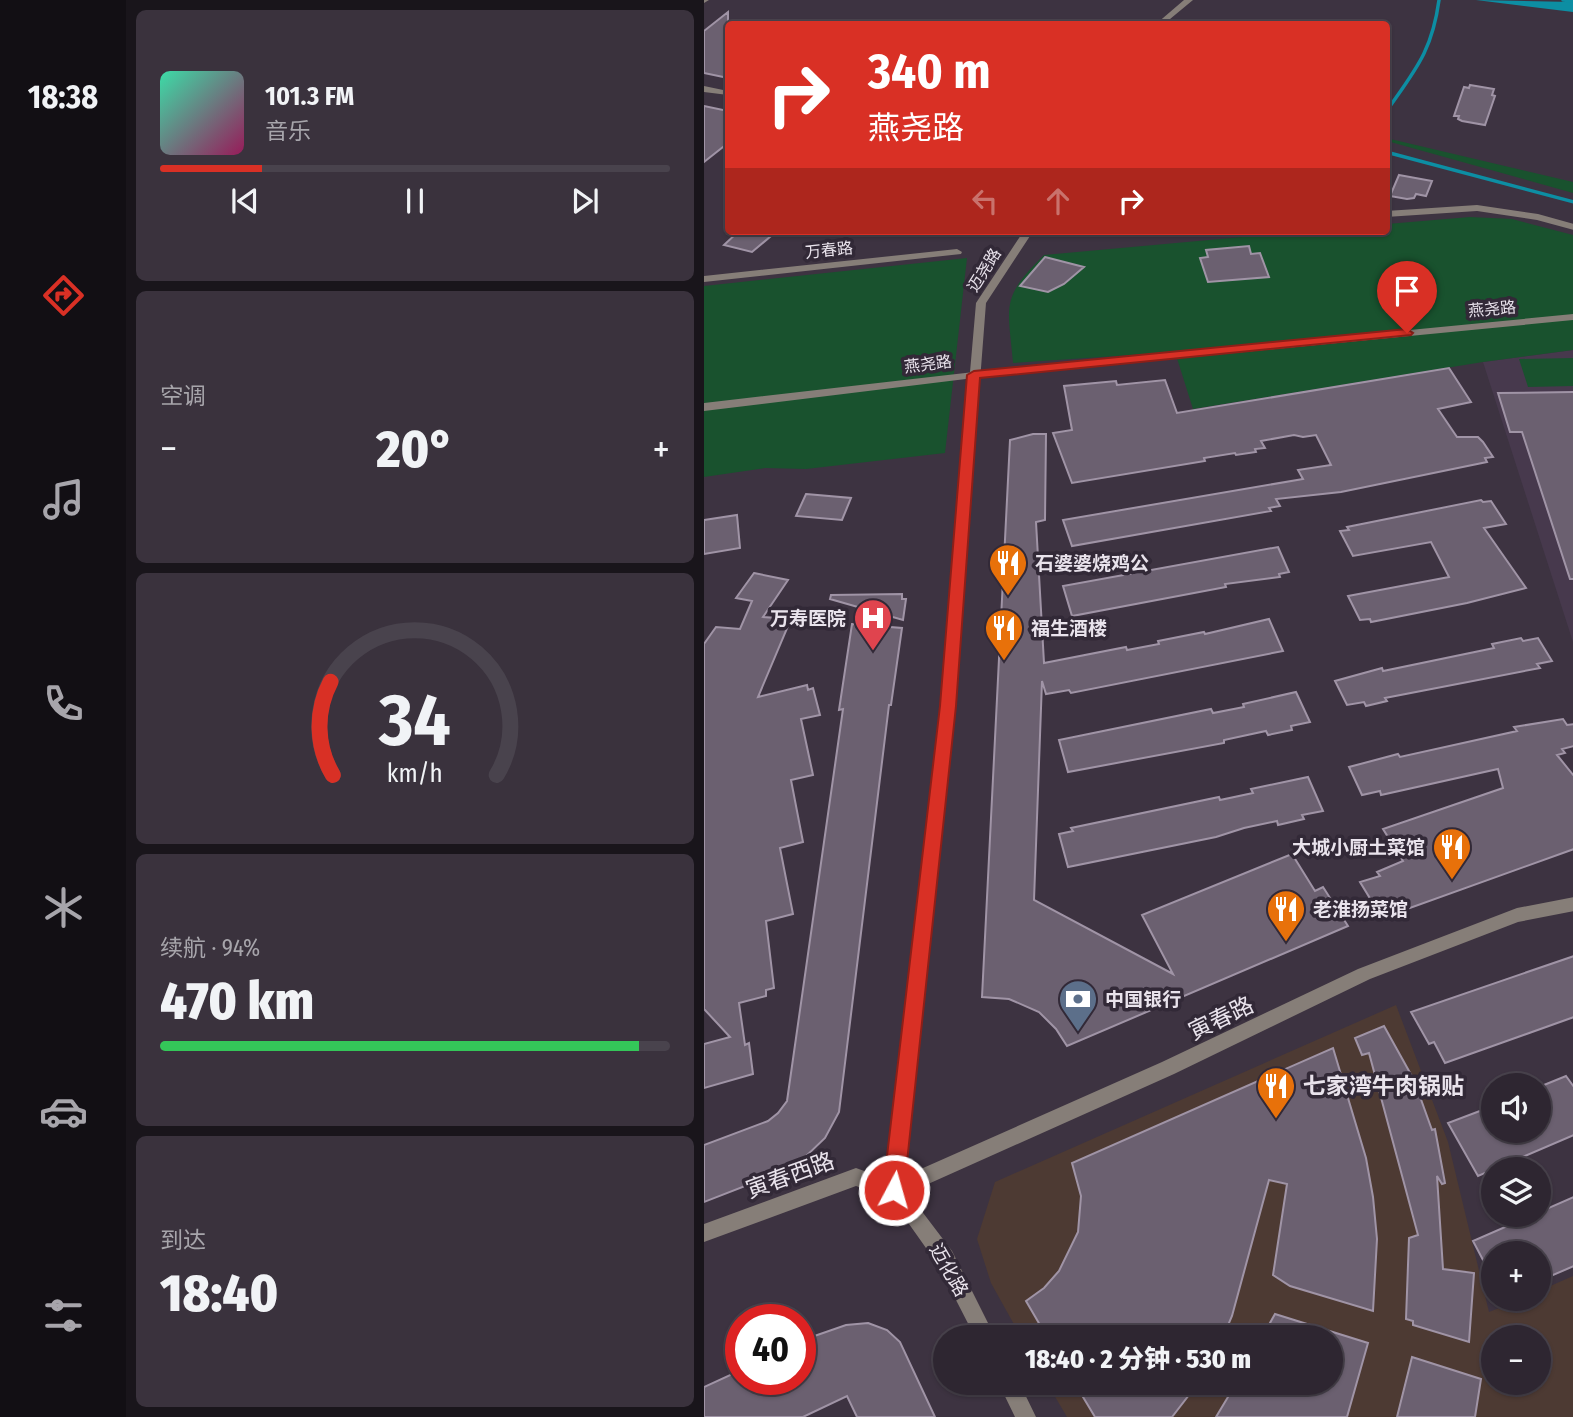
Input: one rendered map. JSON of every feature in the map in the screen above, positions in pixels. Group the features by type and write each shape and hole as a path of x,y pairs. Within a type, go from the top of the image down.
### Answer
{"street":[{"path":"1164,21 1189,0"},
{"path":"704,89 725,92"},
{"path":"1390,214 1477,208 1538,217 1574,227"},
{"name":"迈尧路","path":"974,375 981,303 1025,235"},
{"name":"万春路","path":"704,279 957,252"},
{"name":"燕尧路","path":"704,407 974,375 1574,317"},
{"path":"894,1190 948,706 974,375"},
{"name":"寅春路","path":"894,1190 1168,1068 1364,974 1517,915 1574,904"},
{"name":"寅春西路","path":"704,1233 856,1177 894,1190"},
{"name":"迈化路","path":"894,1190 945,1258 979,1325"},
{"path":"1015,1395 1026,1417"}],"shaded area":[{"path":"1573,350 1573,642 1483,362"},
{"path":"1396,1005 1448,1142 1481,1279 1481,1311 1551,1311 1551,1286 1573,1276 1573,1417 1067,1417 1054,1395 1343,1395 1343,1325 1014,1325 991,1283 977,1239 995,1182"}],"green space":[{"path":"1390,139 1573,182 1573,193 1390,142"},
{"path":"1470,217 1512,219 1573,235 1573,350 1193,409 1175,352 1013,363 1010,303 1020,282 1044,255 1263,235 1390,235 1390,224"},
{"path":"967,258 945,453 806,469 765,468 704,477 704,286"},
{"path":"1573,358 1573,386 1528,387 1519,359"}],"water":[{"path":"1476,0 1573,2 1573,12"}],"building":[{"path":"728,12 728,21 725,21 725,77 704,73 704,31"},
{"path":"1470,85 1494,89 1492,95 1495,96 1485,125 1462,121 1458,119 1459,116 1454,116 1464,87 1469,88"},
{"path":"704,106 725,110 725,145 704,162"},
{"path":"1399,175 1432,181 1426,196 1416,194 1414,198 1407,199 1390,196"},
{"path":"735,235 772,235 752,252 724,245"},
{"path":"1249,246 1251,254 1260,253 1269,277 1208,282 1200,258 1208,257 1206,250"},
{"path":"1045,257 1084,267 1064,284 1048,292 1020,286"},
{"path":"1449,368 1471,402 1438,409 1457,437 1478,437 1483,442 1493,457 1485,458 1487,462 1341,492 1276,499 1280,506 1269,508 1271,511 1072,546 1063,520 1303,479 1298,470 1331,465 1316,435 1294,435 1261,441 1265,448 1255,449 1256,452 1204,458 1205,461 1072,483 1053,433 1072,430 1064,386 1116,381 1117,385 1165,380 1177,413"},
{"path":"1574,392 1574,579 1570,579 1522,432 1510,432 1498,393"},
{"path":"1033,434 1046,434 1045,520 1036,522 1044,663 1126,647 1127,650 1159,644 1158,641 1204,632 1205,634 1269,619 1283,651 1071,693 1069,690 1046,694 1042,681 1034,900 1173,974 1142,915 1292,854 1315,891 1323,887 1348,926 1067,1046 1056,1029 1039,1012 1009,999 982,997 1010,440"},
{"path":"806,494 851,498 842,520 796,516"},
{"path":"1481,500 1491,501 1506,524 1484,528 1526,588 1371,622 1370,619 1360,620 1348,596 1449,577 1431,542 1353,556 1340,531 1349,530 1347,527"},
{"path":"737,515 740,548 704,554 704,520"},
{"path":"1278,547 1289,572 1279,574 1280,577 1225,584 1226,587 1072,616 1063,586"},
{"path":"754,573 788,580 763,617 791,619 758,697 807,685 808,690 813,688 820,715 801,719 813,775 791,780 803,842 780,848 793,914 766,921 774,988 766,990 766,996 739,1003 745,1045 749,1043 753,1074 704,1088 704,1044 730,1037 704,1009 704,644 716,627 740,629 752,601 736,598"},
{"path":"902,594 902,599 906,599 903,620 830,599 831,595"},
{"path":"852,624 902,628 889,705 839,1112 825,1138 801,1161 776,1174 704,1202 704,1145 768,1121 787,1101 843,709 839,710"},
{"path":"1521,638 1523,641 1538,638 1552,661 1537,664 1540,668 1385,698 1387,701 1366,706 1364,702 1347,705 1335,681 1382,668 1383,671 1494,648 1492,644"},
{"path":"1296,692 1310,722 1291,726 1292,730 1268,735 1266,731 1224,740 1224,743 1068,772 1059,740 1211,709 1213,713 1244,707 1243,704"},
{"path":"1563,719 1567,725 1574,724 1574,746 1562,749 1565,753 1557,755 1574,776 1574,849 1382,918 1360,882 1380,876 1377,872 1403,861 1383,829 1503,788 1498,769 1381,795 1380,791 1362,795 1349,767 1398,754 1400,757 1517,731 1514,727"},
{"path":"1308,777 1323,811 1302,815 1304,819 1278,825 1277,821 1216,837 1068,867 1059,834 1073,831 1071,828 1219,797 1220,800 1253,793 1251,789"},
{"path":"1574,956 1574,1017 1445,1063 1434,1042 1429,1044 1411,1012"},
{"path":"1384,1026 1414,1080 1432,1130 1435,1129 1445,1183 1442,1184 1437,1176 1443,1269 1474,1273 1469,1342 1413,1325 1413,1321 1406,1319 1409,1238 1418,1235 1369,1053 1362,1055 1355,1038"},
{"path":"1333,1048 1366,1158 1373,1197 1377,1239 1373,1311 1290,1286 1273,1275 1287,1184 1269,1180 1228,1325 1040,1325 1026,1301 1044,1288 1059,1271 1078,1232 1081,1196 1072,1163"},
{"path":"1566,1076 1574,1087 1574,1135 1522,1157 1481,1157 1481,1175 1478,1176 1448,1123 1481,1111 1481,1143 1551,1143 1551,1082"},
{"path":"1574,1197 1574,1266 1551,1276 1551,1241 1481,1241 1481,1256 1473,1241 1505,1227 1551,1227 1551,1207"},
{"path":"1275,1314 1310,1325 1269,1325"},
{"path":"868,1323 887,1330 900,1342 935,1417 857,1417 847,1396 803,1417 704,1417 704,1387 725,1377 725,1395 816,1395 816,1335 846,1325"},
{"path":"1343,1335 1368,1343 1347,1417 1216,1417 1229,1395 1343,1395"},
{"path":"1412,1357 1481,1379 1475,1417 1397,1417"},
{"path":"1082,1395 1189,1395 1172,1417 1095,1417"}],"waterway":[{"path":"1390,106 1414,72 1427,47 1439,0"},
{"path":"1563,0 1574,1"},
{"path":"1390,153 1574,202"}],"place":[{"name":"石婆婆烧鸡公","path":"1008,597"},
{"name":"万寿医院","path":"873,652"},
{"name":"福生酒楼","path":"1004,662"},
{"name":"大城小厨土菜馆","path":"1452,881"},
{"name":"老淮扬菜馆","path":"1286,943"},
{"name":"中国银行","path":"1078,1033"},
{"name":"七家湾牛肉锅贴","path":"1276,1120"}],"route":[{"path":"894,1190 948,706 974,375 1407,333"}]}
